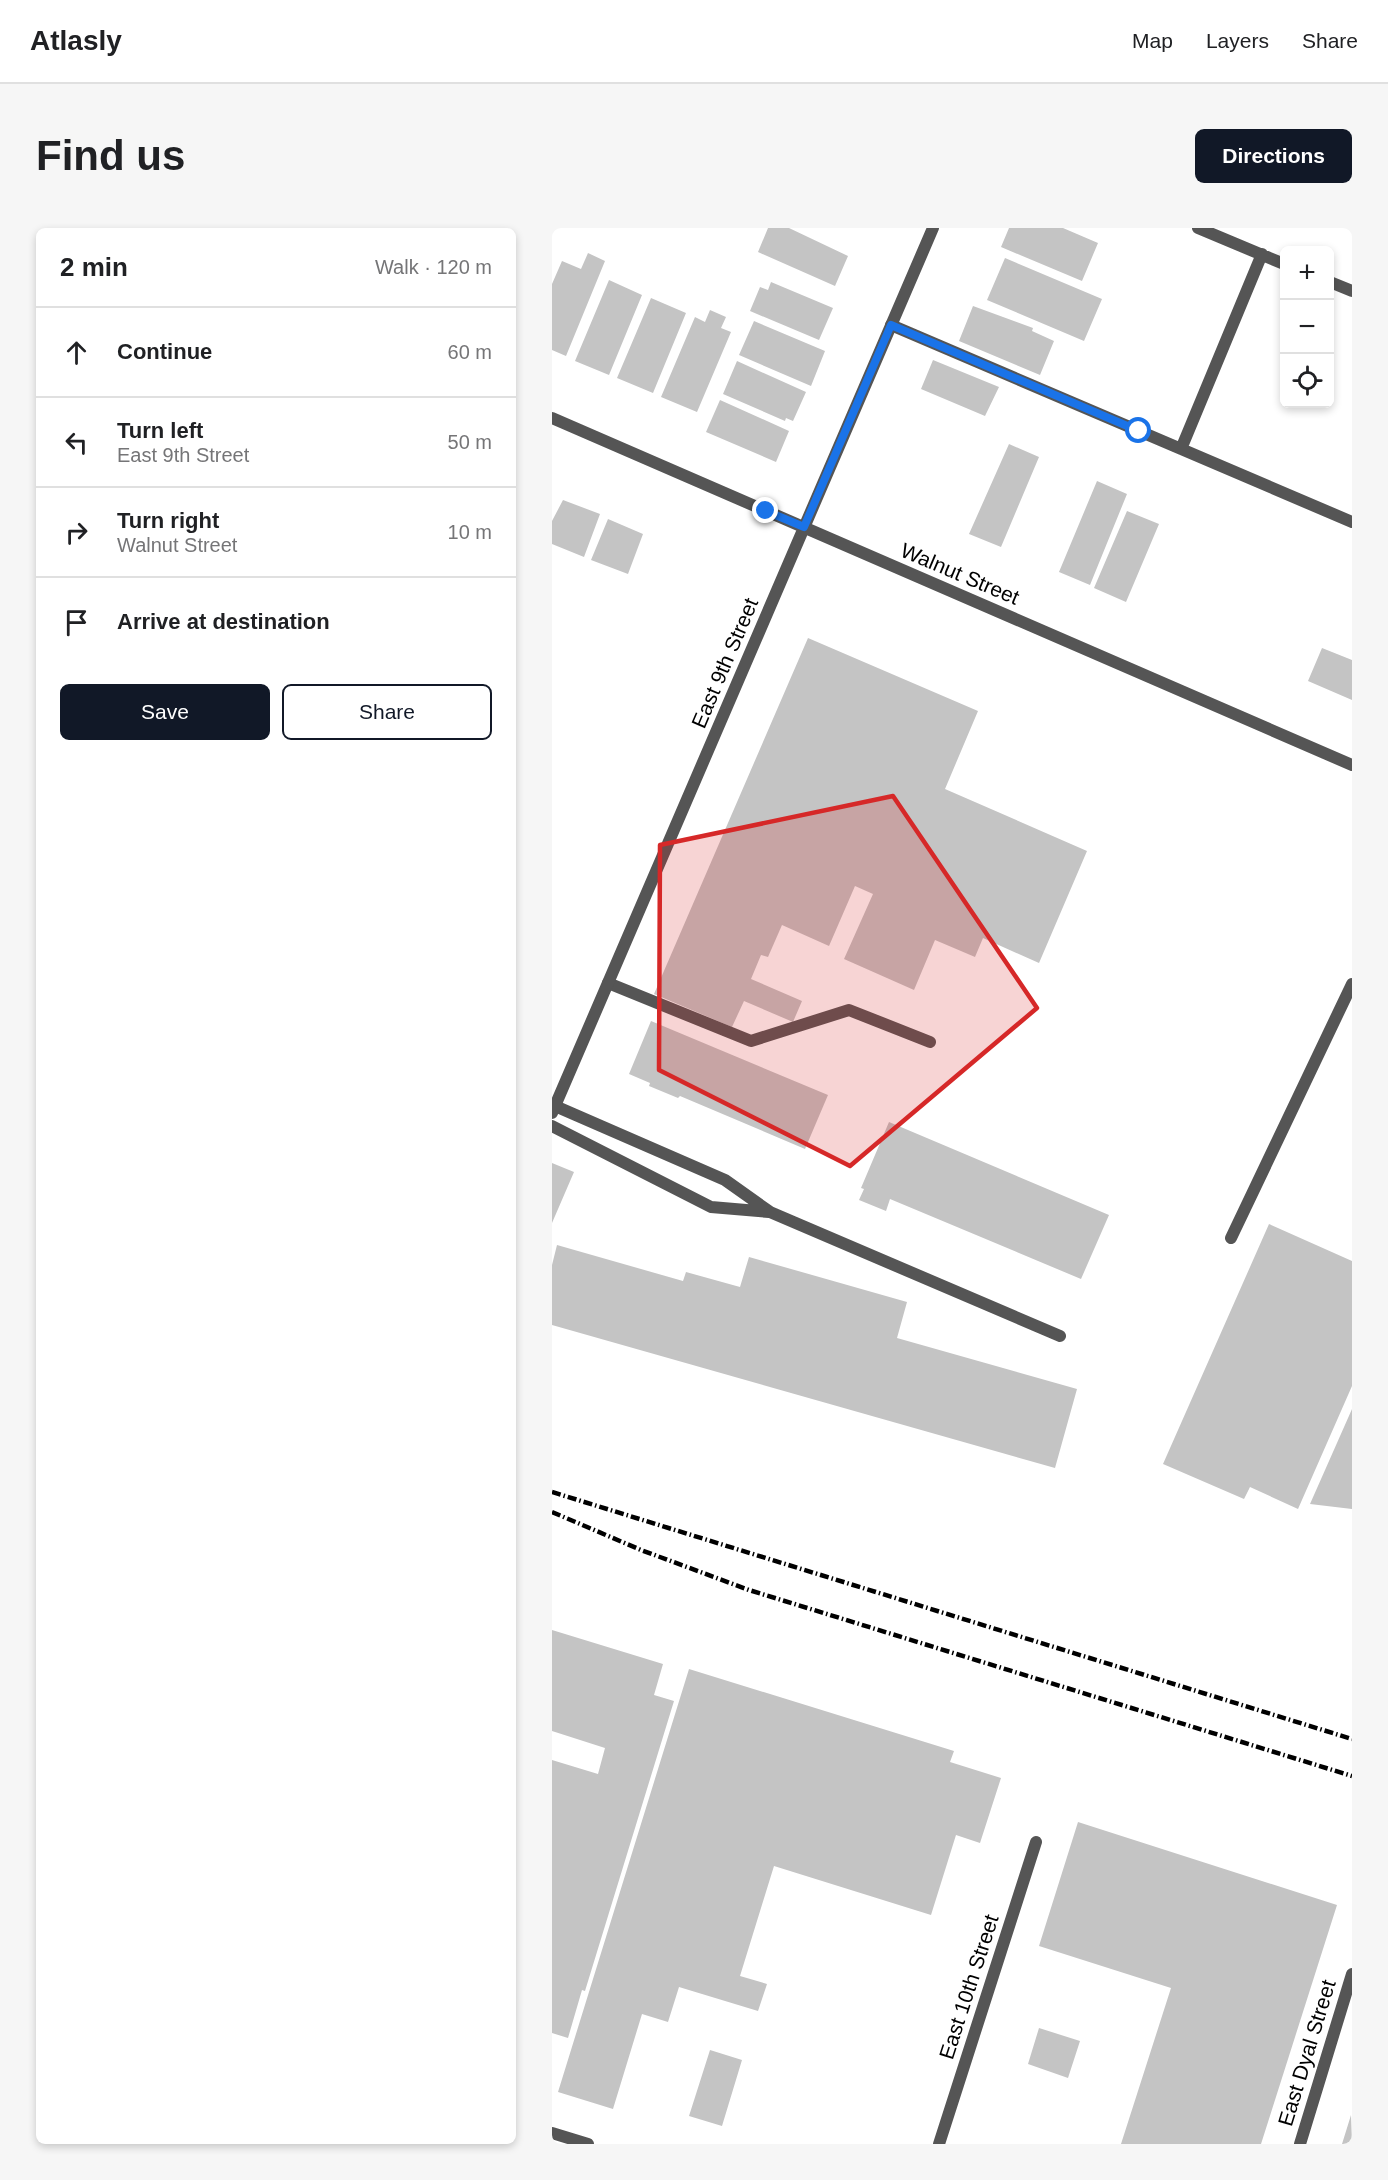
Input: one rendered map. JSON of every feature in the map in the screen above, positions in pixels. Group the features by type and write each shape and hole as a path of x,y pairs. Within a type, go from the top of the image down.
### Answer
{"street":[{"name":"East 9th Street","path":"554,1109 933,228"},
{"path":"1198,228 1280,262"},
{"path":"1181,449 1262,254"},
{"path":"1334,284 1352,291"},
{"path":"891,325 1352,522"},
{"name":"Walnut Street","path":"552,418 1352,765"},
{"path":"608,983 751,1041 849,1010 930,1042"},
{"path":"1231,1238 1352,984"},
{"path":"554,1109 725,1180 770,1212 1060,1336"},
{"path":"552,1126 711,1207 770,1212"},
{"name":"East 10th Street","path":"939,2144 1036,1842"},
{"name":"East Dyal Street","path":"1300,2144 1352,1974"},
{"path":"552,2133 588,2144"}],"highlighted area":[{"path":"893,796 1037,1008 850,1166 659,1070 660,845"}],"building":[{"path":"768,228 789,228 848,256 835,286 758,252"},
{"path":"1009,228 1063,228 1098,243 1082,281 1001,247"},
{"path":"588,253 605,261 566,356 552,350 552,284 562,261 581,269"},
{"path":"1005,258 1102,299 1084,341 987,300"},
{"path":"609,280 642,295 609,375 575,361"},
{"path":"771,282 833,308 819,340 750,311 760,287 768,290"},
{"path":"651,298 686,313 653,393 617,378"},
{"path":"973,306 1033,328 1032,331 1054,341 1040,375 959,341"},
{"path":"710,310 726,317 721,328 731,332 697,412 661,397 695,317 705,322"},
{"path":"754,321 825,351 811,386 739,355"},
{"path":"933,360 999,387 985,416 921,389"},
{"path":"737,361 806,392 793,421 786,418 785,421 723,394"},
{"path":"720,400 789,431 776,462 706,432"},
{"path":"1009,444 1039,457 1001,547 969,534"},
{"path":"1097,481 1127,494 1090,585 1059,572"},
{"path":"563,500 600,514 584,557 552,544 552,521"},
{"path":"1127,511 1159,524 1126,602 1094,588"},
{"path":"608,519 643,534 628,574 591,560"},
{"path":"808,638 978,711 945,789 1087,851 1039,963 983,938 975,957 935,940 914,990 844,959 873,894 855,886 829,946 782,925 768,957 761,955 751,979 802,1001 793,1022 744,1001 732,1027 654,994"},
{"path":"1322,648 1352,660 1352,700 1308,681"},
{"path":"651,1021 828,1095 805,1149 680,1096 678,1098 649,1086 650,1083 629,1074"},
{"path":"889,1122 1109,1215 1081,1279 890,1199 886,1211 859,1200 864,1189 861,1188"},
{"path":"552,1163 574,1172 552,1223"},
{"path":"1269,1224 1352,1261 1352,1386 1298,1509 1250,1487 1244,1499 1163,1464"},
{"path":"557,1245 683,1281 686,1272 740,1287 749,1257 907,1302 897,1338 1077,1389 1055,1468 552,1325 552,1265"},
{"path":"1352,1409 1352,1509 1310,1504"},
{"path":"552,1630 663,1664 654,1695 674,1701 585,1991 582,1990 568,2038 552,2033 552,1760 598,1774 605,1748 552,1731"},
{"path":"689,1669 954,1751 950,1762 1001,1778 980,1843 956,1835 931,1915 774,1866 740,1976 767,1984 758,2011 679,1987 668,2022 642,2014 613,2109 558,2092"},
{"path":"1078,1822 1337,1905 1261,2144 1121,2144 1171,1988 1039,1946"},
{"path":"1039,2028 1080,2041 1068,2078 1028,2064"},
{"path":"710,2050 742,2060 722,2126 689,2116"},
{"path":"1351,2115 1352,2144 1342,2144"}],"railway":[{"path":"552,1492 1352,1739"},
{"path":"552,1512 641,1550 749,1590 1352,1776"}],"route":[{"path":"766,511 804,527 891,325 1139,431"}]}
